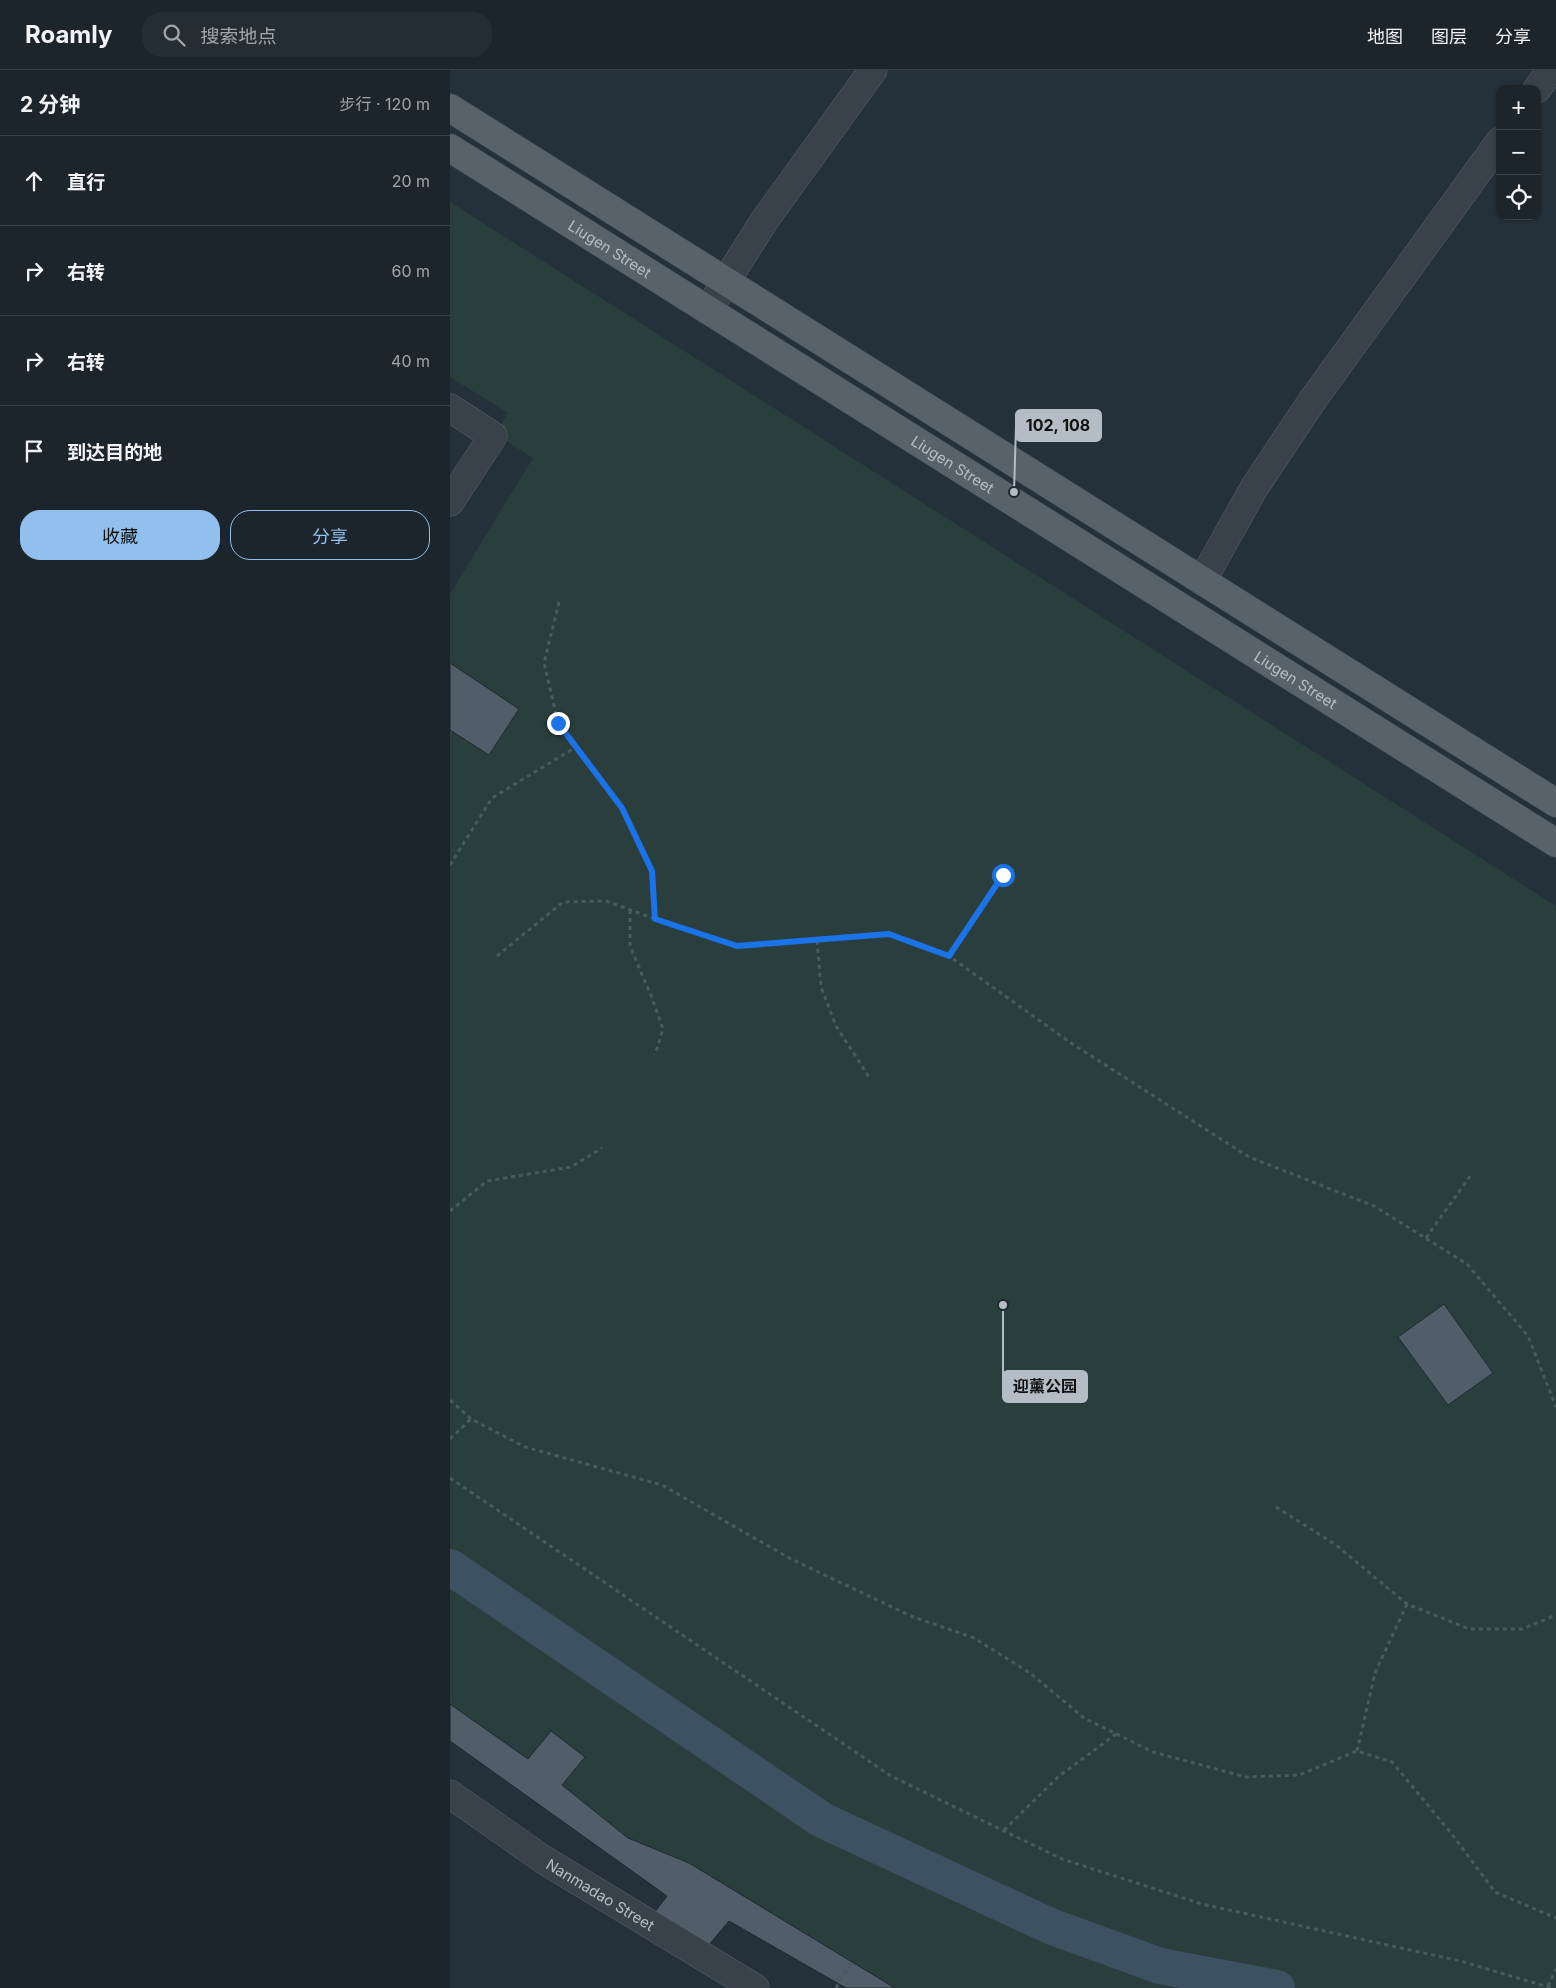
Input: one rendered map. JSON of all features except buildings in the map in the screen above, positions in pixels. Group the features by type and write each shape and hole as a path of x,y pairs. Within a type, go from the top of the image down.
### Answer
{"main road":[{"path":"450,108 1556,803"},
{"name":"Liugen Street","path":"450,148 1556,843"}],"street":[{"path":"708,310 764,221 873,70"},
{"path":"1540,85 1551,70"},
{"path":"1202,581 1254,488 1312,401 1496,147"},
{"path":"450,408 493,436 450,502"},
{"name":"Nanmadao Street","path":"450,1794 544,1860 755,1988"}],"path":[{"path":"559,602 544,663 558,723 622,808 652,871 655,919"},
{"path":"450,865 492,798 576,747"},
{"path":"949,956 1003,875"},
{"path":"497,956 563,902 606,901 737,946 889,934 949,956 1071,1043 1249,1157 1374,1206 1467,1264 1528,1336 1556,1407"},
{"path":"630,910 630,946 663,1029 655,1055"},
{"path":"817,941 821,987 836,1026 869,1077"},
{"path":"450,1211 486,1181 571,1167 602,1148"},
{"path":"1426,1238 1471,1175"},
{"path":"450,1400 471,1419 525,1447 662,1485 791,1559 911,1616 974,1638 1030,1673 1084,1718 1153,1752 1246,1777 1298,1775 1357,1751 1392,1762 1451,1833 1495,1892 1556,1918"},
{"path":"450,1439 471,1419"},
{"path":"450,1478 891,1776 1062,1859 1202,1904 1460,1960 1550,1987 1556,1970"},
{"path":"1276,1507 1336,1545 1407,1604 1469,1629 1522,1629 1556,1615"},
{"path":"1357,1751 1375,1673 1407,1604"},
{"path":"1004,1830 1058,1777 1116,1734"},
{"path":"836,1988 851,1962"}],"green space":[{"path":"450,202 1556,906 1556,1988 895,1988 689,1863 628,1838 562,1785 585,1757 551,1731 528,1759 450,1704 450,594 533,458 495,434 508,413 450,377"}],"waterway":[{"path":"450,1567 822,1820 1050,1926 1160,1966 1277,1988"}],"place":[{"name":"102, 108","path":"1014,492"},
{"name":"迎薰公园","path":"1003,1305"}],"route":[{"path":"558,723 622,808 652,871 655,919 688,931 737,946 889,934 949,956 1003,875"}]}
